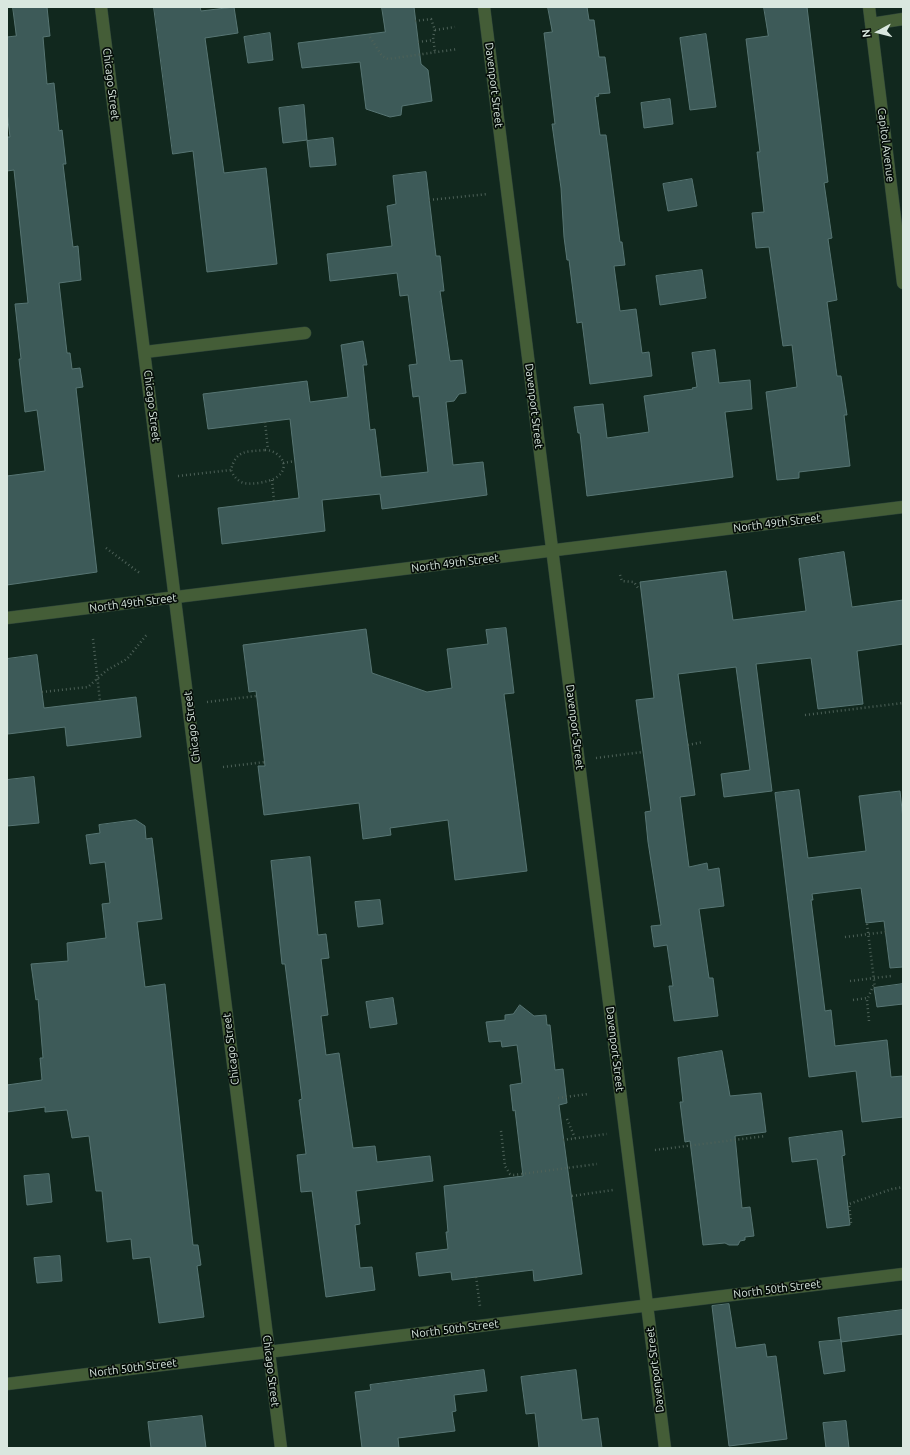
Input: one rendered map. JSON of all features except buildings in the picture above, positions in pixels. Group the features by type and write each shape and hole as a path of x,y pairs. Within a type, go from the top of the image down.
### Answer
{"street":[{"name":"Chicago Street","path":"101,7 281,1448"},
{"name":"Davenport Street","path":"484,7 664,1448"},
{"name":"Capitol Avenue","path":"869,7 903,282"},
{"path":"871,24 903,19"},
{"path":"145,352 305,333"},
{"name":"North 49th Street","path":"7,618 903,507"},
{"name":"North 50th Street","path":"7,1384 903,1274"}],"path":[{"path":"415,21 431,19 436,30 434,40 435,52"},
{"path":"436,30 455,27"},
{"path":"370,37 382,56 388,59 458,49"},
{"path":"418,42 434,40"},
{"path":"429,200 492,193"},
{"path":"265,422 268,450"},
{"path":"268,450 279,454 283,463 281,472 272,480 247,484 242,482 231,470 234,461 240,453 268,450"},
{"path":"283,463 295,461"},
{"path":"173,477 231,470"},
{"path":"272,480 274,501"},
{"path":"106,548 140,574"},
{"path":"620,575 622,581 634,582 638,588"},
{"path":"42,692 88,686 111,668 127,659 148,633"},
{"path":"93,639 100,701"},
{"path":"208,702 256,696"},
{"path":"805,715 903,703"},
{"path":"688,744 703,742"},
{"path":"591,758 643,752"},
{"path":"223,767 265,762"},
{"path":"867,924 875,988"},
{"path":"845,937 886,932"},
{"path":"850,981 891,976"},
{"path":"869,1021 868,998 874,983"},
{"path":"853,1000 868,998"},
{"path":"558,1098 588,1094"},
{"path":"567,1119 575,1138"},
{"path":"501,1131 505,1166 510,1174 514,1175 597,1164"},
{"path":"563,1140 609,1133"},
{"path":"654,1150 766,1136"},
{"path":"851,1223 849,1204 892,1188 903,1187"},
{"path":"572,1196 616,1190"},
{"path":"476,1277 480,1311"}]}
